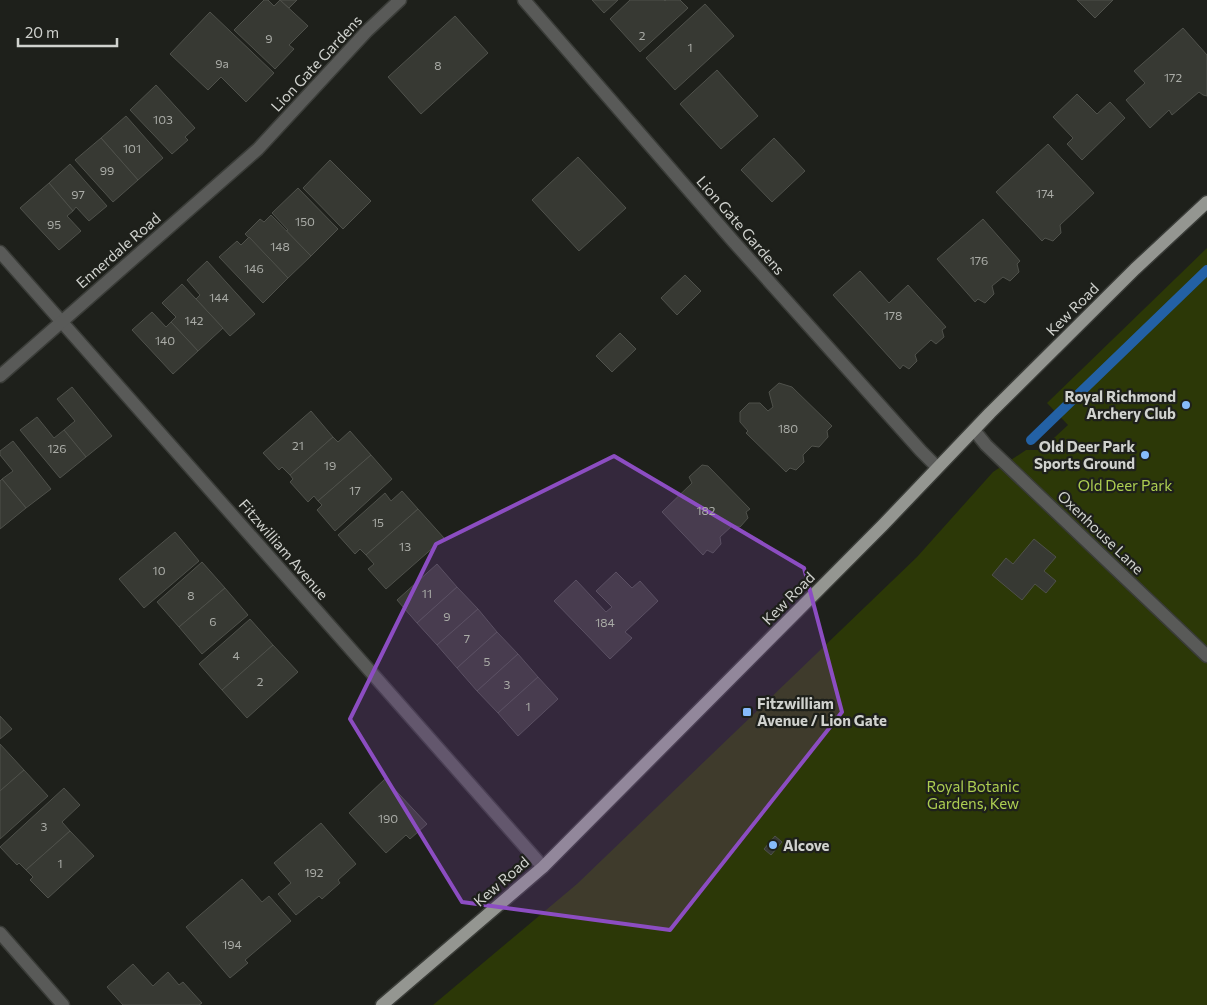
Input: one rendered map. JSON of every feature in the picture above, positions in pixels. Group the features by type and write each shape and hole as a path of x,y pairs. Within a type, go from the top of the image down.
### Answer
{"main road":[{"name":"Kew Road","path":"382,1005 543,866 1135,269 1207,202"}],"street":[{"name":"Lion Gate Gardens","path":"258,150 367,31 400,0"},
{"name":"Lion Gate Gardens","path":"524,0 733,241 937,467"},
{"name":"Ennerdale Road","path":"0,376 258,150"},
{"name":"Fitzwilliam Avenue","path":"0,252 543,866"},
{"name":"Oxenhouse Lane","path":"974,430 986,445 1207,656"},
{"path":"0,933 63,1005"}],"highlighted area":[{"path":"614,456 804,568 842,712 670,930 462,902 350,719 436,544"}],"green space":[{"name":"Royal Botanic Gardens, Kew","path":"1207,248 1207,1005 433,1005 577,884 917,557 993,472 1026,450 1041,450 1068,425 1047,403"}],"building":[{"path":"264,0 268,0 274,6 280,0 308,26 289,45 294,49 275,69 234,30"},
{"path":"280,0 297,0 289,8"},
{"path":"592,0 618,0 604,13"},
{"path":"630,0 680,0 688,8 640,52 610,19"},
{"path":"1077,0 1113,0 1095,18"},
{"path":"705,4 734,36 675,90 646,58"},
{"path":"210,12 274,73 246,102 221,77 208,90 170,54"},
{"path":"455,16 488,53 421,114 388,77"},
{"path":"1183,28 1207,55 1207,96 1199,92 1172,115 1169,110 1150,128 1126,100 1145,83 1134,71"},
{"path":"717,70 758,116 721,149 680,104"},
{"path":"156,85 195,128 185,137 188,140 172,154 130,110"},
{"path":"1077,94 1097,114 1110,102 1125,118 1082,160 1067,144 1073,138 1053,117"},
{"path":"126,116 163,158 138,180 101,138"},
{"path":"101,138 138,180 113,202 75,160"},
{"path":"774,138 805,171 772,202 741,170"},
{"path":"1048,144 1094,193 1060,225 1061,233 1053,241 1045,238 1042,241 996,192"},
{"path":"578,157 626,208 579,251 532,200"},
{"path":"330,160 371,201 343,229 303,188"},
{"path":"70,164 107,206 89,221 76,207 73,211 49,183"},
{"path":"49,183 73,211 67,216 81,231 59,250 20,208"},
{"path":"298,188 338,229 311,256 286,231 288,230 272,213"},
{"path":"271,215 311,256 288,278 245,234 260,219 264,222"},
{"path":"983,219 1020,261 1017,264 1019,272 1010,281 1003,277 992,286 994,294 985,303 978,299 975,302 937,259"},
{"path":"249,237 288,278 263,303 219,257 237,241 241,245"},
{"path":"207,261 255,314 230,336 196,299 200,295 187,280"},
{"path":"860,271 889,303 908,285 946,327 942,330 944,337 936,344 931,340 915,355 917,361 909,369 903,365 900,369 833,295"},
{"path":"685,275 701,291 677,315 661,298"},
{"path":"182,284 223,328 198,351 171,322 176,317 162,303"},
{"path":"152,312 166,327 171,322 198,351 173,374 132,330"},
{"path":"620,333 636,349 612,372 596,356"},
{"path":"779,383 792,387 832,426 827,431 828,437 819,447 812,446 803,455 804,462 796,470 790,468 786,472 746,433 748,431 740,422 740,412 749,403 760,403 768,411 773,407 769,392"},
{"path":"72,387 112,436 86,457 64,430 75,421 57,399"},
{"path":"311,411 333,437 290,475 282,467 279,470 263,453"},
{"path":"37,417 54,438 64,430 86,457 60,478 20,430"},
{"path":"350,431 371,455 318,501 314,496 308,502 290,482 293,479 290,475 333,437 338,442"},
{"path":"13,441 51,489 26,508 2,479 13,471 0,455 0,451"},
{"path":"371,455 392,479 335,531 317,510 322,505 318,501"},
{"path":"702,465 708,466 750,509 746,512 748,518 740,527 733,525 720,537 721,544 713,553 707,550 703,555 662,512 692,483 689,477"},
{"path":"2,479 26,508 0,529 0,481"},
{"path":"402,491 418,509 366,555 360,549 355,554 338,535 385,493 391,501"},
{"path":"418,509 444,538 386,589 368,569 374,564 366,555"},
{"path":"175,532 199,561 144,608 119,579"},
{"path":"1034,539 1056,557 1044,571 1056,581 1046,593 1035,584 1022,600 992,575 1006,558 1013,564"},
{"path":"202,562 225,588 179,627 157,602"},
{"path":"437,564 457,587 417,623 397,600"},
{"path":"616,572 632,588 640,581 658,601 625,632 632,638 610,659 554,601 576,580 606,612 612,607 596,591"},
{"path":"457,587 478,609 437,645 417,623"},
{"path":"225,588 248,615 202,654 179,627"},
{"path":"478,609 497,632 457,668 437,645"},
{"path":"250,619 273,645 222,690 199,664"},
{"path":"497,632 518,654 477,691 457,668"},
{"path":"273,645 298,672 247,718 222,690"},
{"path":"518,654 538,677 498,713 477,691"},
{"path":"538,677 558,699 518,736 498,713"},
{"path":"0,716 12,729 0,739"},
{"path":"0,744 24,770 0,791"},
{"path":"24,770 48,796 0,839 0,791"},
{"path":"385,779 427,824 410,839 406,835 386,853 349,813"},
{"path":"64,788 80,805 62,822 70,831 26,870 19,863 17,865 0,847"},
{"path":"321,823 356,864 338,880 340,883 322,899 319,896 296,915 278,894 291,883 274,863"},
{"path":"70,831 94,856 48,898 30,880 33,877 26,870"},
{"name":"Alcove","path":"775,836 782,842 771,855 764,849"},
{"path":"242,879 262,902 269,896 291,921 245,960 248,963 230,978 186,927"},
{"path":"133,964 153,986 168,972 179,985 183,982 202,1003 199,1005 123,1005 107,987"}],"waterway":[{"path":"1031,440 1207,270"}],"place":[{"name":"Royal Richmond Archery Club","path":"1186,405"},
{"name":"Old Deer Park Sports Ground","path":"1145,455"},
{"name":"Fitzwilliam Avenue / Lion Gate","path":"747,712"},
{"name":"Alcove","path":"773,845"}],"park label":[{"name":"Old Deer Park","path":"1125,485"}]}
